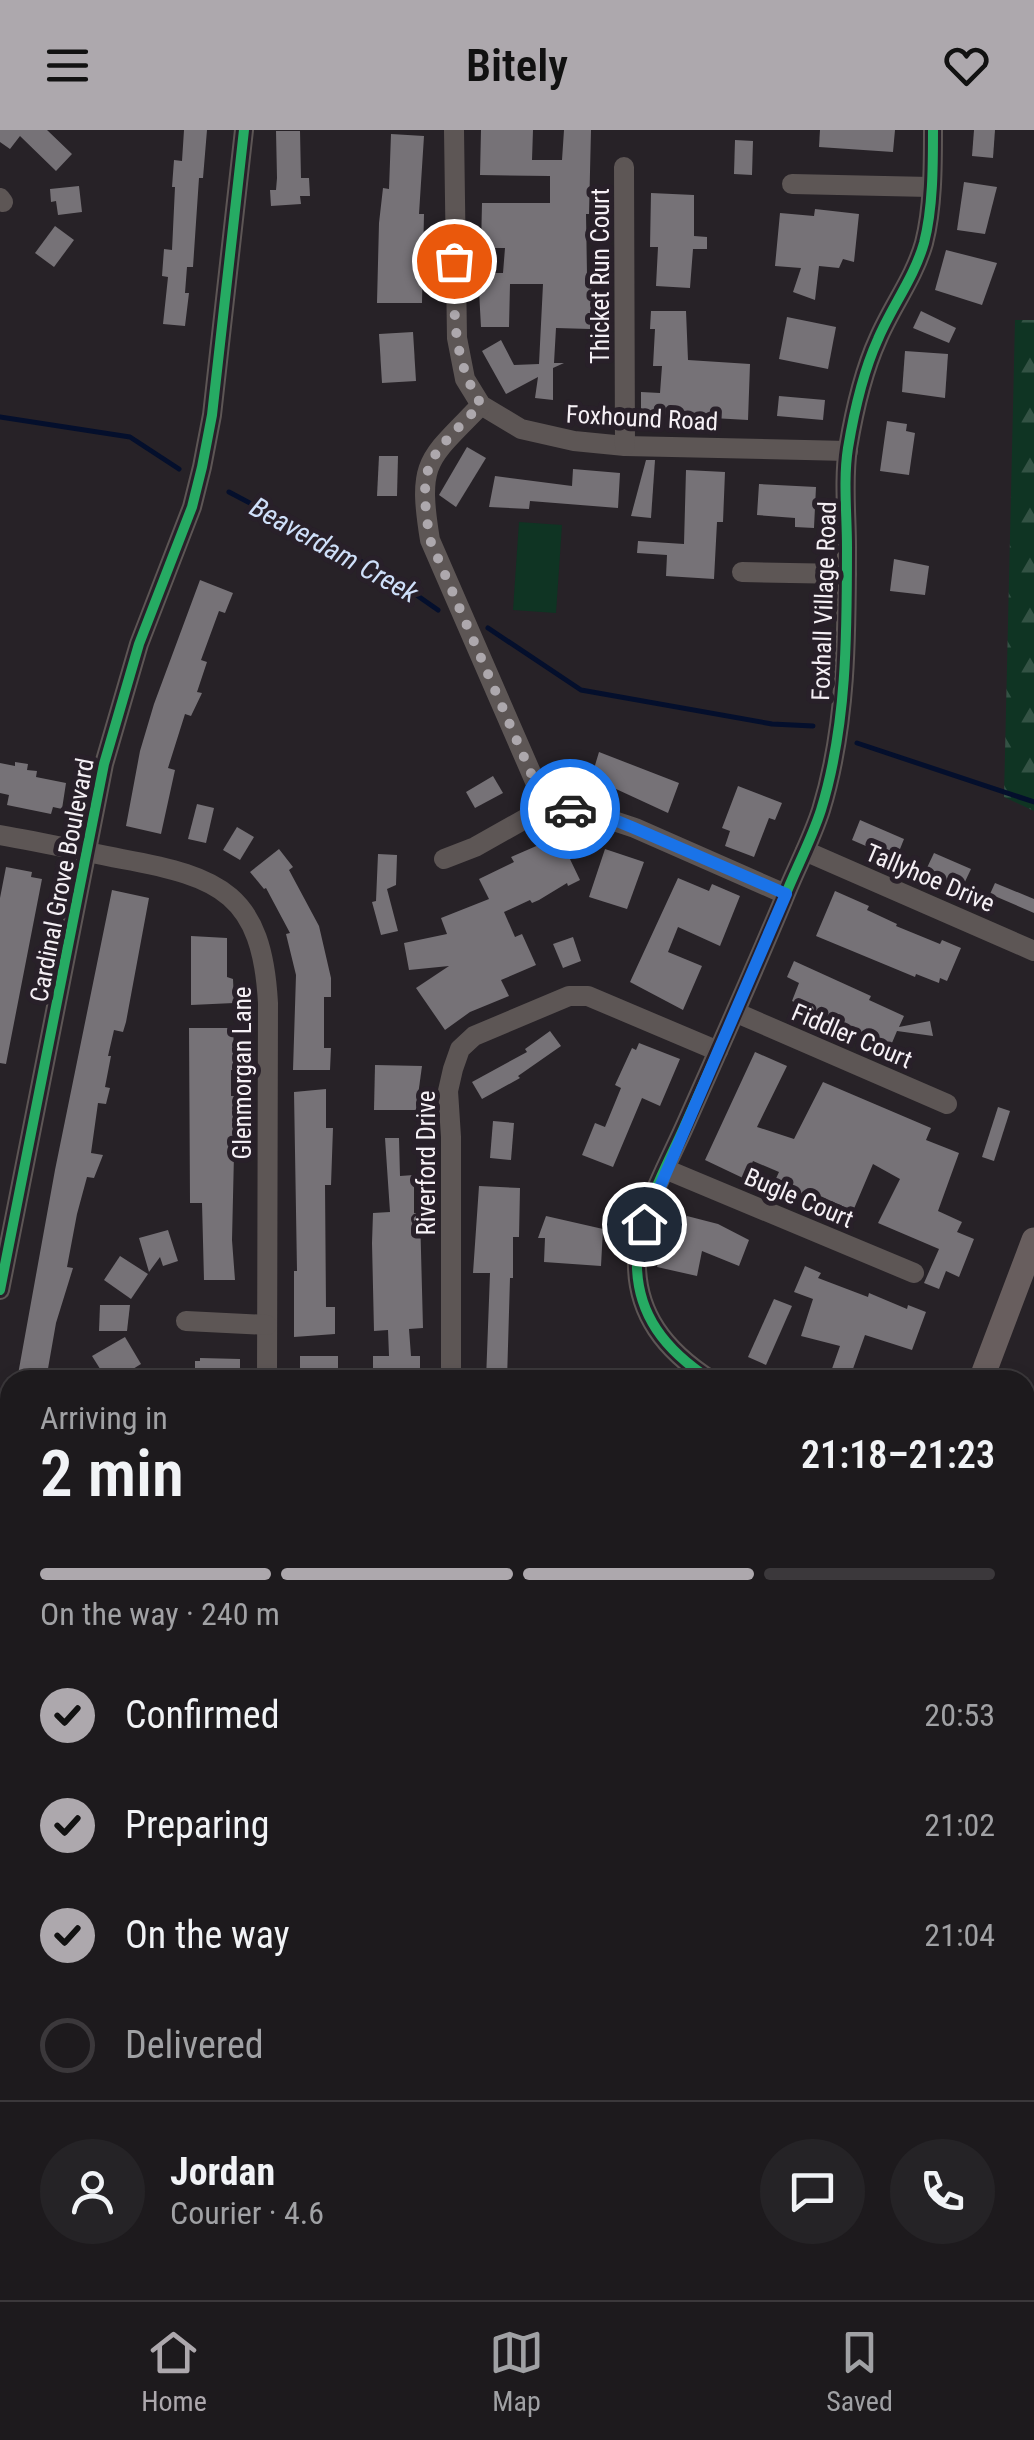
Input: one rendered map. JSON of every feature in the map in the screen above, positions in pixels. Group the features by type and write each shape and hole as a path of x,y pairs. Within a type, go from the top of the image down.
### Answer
{"main road":[{"path":"985,1370 1034,1240"}],"street":[{"name":"Cardinal Grove Boulevard","path":"0,1290 104,764 119,706 192,507 202,467 212,415 244,130"},
{"path":"454,130 457,338 465,379 481,404 429,461 422,493 430,540 546,808"},
{"name":"Foxhall Village Road","path":"696,1370 665,1343 647,1316 638,1285 637,1254 665,1169 822,808 838,726 847,627 848,451 866,369 911,278 924,242 933,130"},
{"name":"Thicket Run Court","path":"624,167 625,446"},
{"path":"792,184 930,187"},
{"name":"Foxhound Road","path":"481,404 521,429 548,437 625,446 848,451"},
{"path":"742,572 847,574"},
{"path":"444,860 546,808 578,809 605,816 786,894"},
{"name":"Glenmorgan Lane","path":"0,834 168,867 216,886 234,898 258,940 268,1003 267,1370"},
{"name":"Tallyhoe Drive","path":"805,851 1034,950"},
{"name":"Riverford Drive","path":"452,1370 452,1157 448,1091 460,1049 474,1036 569,996 588,996 718,1051"},
{"name":"Fiddler Court","path":"736,1012 948,1104"},
{"name":"Bugle Court","path":"665,1169 914,1273"},
{"path":"186,1321 267,1325"}],"green space":[{"path":"1015,320 1034,320 1034,811 1004,797"},
{"path":"519,522 562,525 556,613 513,610"}],"building":[{"path":"0,130 47,130 72,154 56,171 20,136 10,149 0,142"},
{"path":"184,130 207,130 203,178 199,178 193,267 187,267 185,326 163,324 168,277 162,276 164,249 172,250 174,160 182,161"},
{"path":"481,130 533,130 532,160 562,160 564,130 591,130 586,214 587,274 593,274 590,329 556,328 554,363 564,363 553,368 553,400 535,398 538,377 506,394 482,351 501,340 514,365 539,364 543,284 510,284 509,327 481,327 478,273 503,273 505,248 481,248 482,203 550,203 550,176 480,175"},
{"path":"820,130 895,130 893,152 819,147"},
{"path":"974,130 995,130 993,158 972,156"},
{"path":"276,131 300,131 301,178 309,178 310,196 300,196 301,204 271,206 270,190 276,190 277,178"},
{"path":"391,134 424,136 419,214 424,214 422,303 377,303 379,223 383,188 389,189"},
{"path":"735,140 753,141 752,175 734,174"},
{"path":"964,182 997,187 985,234 957,230"},
{"path":"79,186 82,212 58,215 50,189"},
{"path":"651,193 694,195 694,236 707,237 707,249 693,249 690,288 656,286 658,247 650,247"},
{"path":"815,209 859,214 854,262 843,259 839,268 819,266 815,300 793,292 801,268 775,266 780,213 814,216"},
{"path":"55,226 74,240 54,267 35,253"},
{"path":"946,250 997,263 982,305 935,290"},
{"path":"651,311 686,311 688,360 750,364 748,420 641,414 641,392 660,393 662,366 653,366 655,329 650,329"},
{"path":"921,311 956,328 949,343 913,328"},
{"path":"787,317 836,327 828,369 779,359"},
{"path":"413,332 416,381 382,383 379,334"},
{"path":"905,351 948,354 945,398 902,392"},
{"path":"779,396 825,400 823,420 777,416"},
{"path":"887,421 907,424 906,431 915,433 909,475 880,471"},
{"path":"467,447 486,458 456,507 439,495"},
{"path":"379,456 398,456 397,496 377,496"},
{"path":"646,460 655,460 651,518 631,516"},
{"path":"573,469 620,473 618,508 530,501 529,509 489,507 495,476 572,486"},
{"path":"686,470 725,472 723,522 717,522 714,579 666,576 667,555 637,553 638,541 684,544"},
{"path":"759,484 816,487 814,528 795,527 795,518 757,515"},
{"path":"894,559 929,566 925,595 890,591"},
{"path":"200,580 233,593 225,613 219,611 201,660 207,662 197,692 202,693 191,716 185,714 168,768 175,770 161,834 126,826 140,751 154,704"},
{"path":"599,752 679,783 668,813 616,789 590,782"},
{"path":"15,762 28,764 27,770 37,771 36,777 66,783 62,809 53,807 51,814 7,805 9,795 0,793 0,763 15,766"},
{"path":"493,776 503,793 475,808 466,792"},
{"path":"738,786 782,803 775,820 769,818 754,857 725,846 730,831 722,828"},
{"path":"197,804 214,808 206,843 188,839"},
{"path":"860,820 904,839 896,859 852,840"},
{"path":"237,827 254,837 240,860 223,850"},
{"path":"557,832 580,880 504,912 515,937 522,934 536,965 501,980 509,996 470,1012 445,1030 416,988 449,966 409,970 404,943 447,934 441,918 489,899 479,879 514,862 511,857"},
{"path":"279,849 293,867 289,870 319,926 331,978 331,997 324,997 324,1048 331,1048 330,1070 293,1070 296,975 286,934 290,933 266,888 250,872"},
{"path":"605,849 644,862 627,909 589,897"},
{"path":"934,853 971,869 962,888 925,872"},
{"path":"378,854 397,855 396,885 387,889 398,931 381,935 372,902 376,901"},
{"path":"6,867 32,872 31,877 42,879 6,1064 0,1063 0,898"},
{"path":"678,878 709,891 712,884 740,896 720,946 678,927 668,952 702,966 683,1010 630,982"},
{"path":"995,883 1034,899 1034,913 990,894"},
{"path":"112,890 149,898 126,1022 123,1032 114,1030 108,1056 105,1087 110,1088 106,1104 98,1103 91,1153 103,1155 94,1178 87,1177 77,1214 67,1267 73,1268 56,1323 48,1370 19,1370"},
{"path":"835,891 869,906 867,910 896,926 961,948 947,981 940,978 939,983 916,974 915,977 816,936"},
{"path":"191,936 227,938 227,977 233,979 234,1003 191,1005"},
{"path":"573,937 581,961 563,968 553,944"},
{"path":"794,961 871,996 869,1000 904,1016 899,1027 930,1021 933,1036 897,1031 889,1050 792,1001 799,983 787,977"},
{"path":"189,1028 233,1028 235,1280 204,1280 202,1203 190,1203"},
{"path":"550,1031 561,1046 520,1078 482,1099 472,1082 527,1052 525,1049"},
{"path":"639,1043 680,1059 660,1106 642,1098 613,1167 582,1155 595,1123 605,1127 621,1088 615,1085 632,1048 636,1050"},
{"path":"755,1052 787,1066 757,1127 794,1139 823,1082 931,1128 926,1140 959,1153 938,1211 962,1222 957,1232 974,1239 959,1277 946,1271 939,1289 924,1283 939,1249 878,1223 900,1179 873,1164 853,1211 816,1194 813,1202 773,1185 779,1172 753,1161 745,1179 705,1160"},
{"path":"375,1065 422,1066 416,1110 374,1110"},
{"path":"326,1089 326,1128 333,1128 331,1185 325,1185 326,1307 335,1307 335,1334 294,1337 294,1092"},
{"path":"998,1107 1010,1111 994,1161 982,1157"},
{"path":"493,1121 514,1123 511,1160 490,1158"},
{"path":"385,1138 399,1138 400,1176 414,1175 414,1213 420,1213 423,1328 409,1329 411,1356 420,1356 420,1370 373,1370 373,1356 389,1356 388,1330 374,1331 373,1213 390,1212"},
{"path":"479,1186 520,1188 519,1237 513,1237 510,1278 507,1370 486,1370 490,1273 473,1273"},
{"path":"546,1216 603,1229 601,1266 544,1262 545,1238 538,1238"},
{"path":"687,1216 718,1224 749,1240 739,1266 702,1251 697,1276 657,1267 662,1247 677,1246"},
{"path":"168,1230 178,1261 163,1266 160,1257 149,1272 139,1238"},
{"path":"120,1256 148,1274 131,1299 104,1280"},
{"path":"805,1266 821,1273 818,1278 868,1297 869,1293 907,1309 908,1305 926,1312 912,1350 865,1335 853,1370 832,1370 840,1346 801,1336 813,1299 794,1292"},
{"path":"774,1299 792,1306 766,1365 748,1357"},
{"path":"100,1305 130,1305 127,1331 99,1331"},
{"path":"125,1337 141,1364 131,1370 101,1370 92,1356"},
{"path":"300,1356 338,1356 338,1370 300,1370"},
{"path":"240,1359 240,1370 195,1370 195,1361"}],"waterway":[{"name":"Beaverdam Creek","path":"0,417 130,437 179,469"},
{"name":"Beaverdam Creek","path":"229,492 392,578 438,610"},
{"name":"Beaverdam Creek","path":"488,628 581,690 772,724 813,726"},
{"name":"Beaverdam Creek","path":"857,743 1034,802"}],"cycle path":[{"path":"0,1290 104,764 139,644 192,507 202,467 212,415 244,130"},
{"path":"696,1370 667,1343 648,1314 638,1278 639,1242 656,1189 813,833 830,778 841,713 846,646 848,448 873,352 924,243 931,201 933,130"}],"way so far":[{"path":"454,261 457,338 465,379 481,404 429,461 422,493 430,540 546,808 570,809"}],"route":[{"path":"570,809 605,816 786,894 644,1224"}]}
